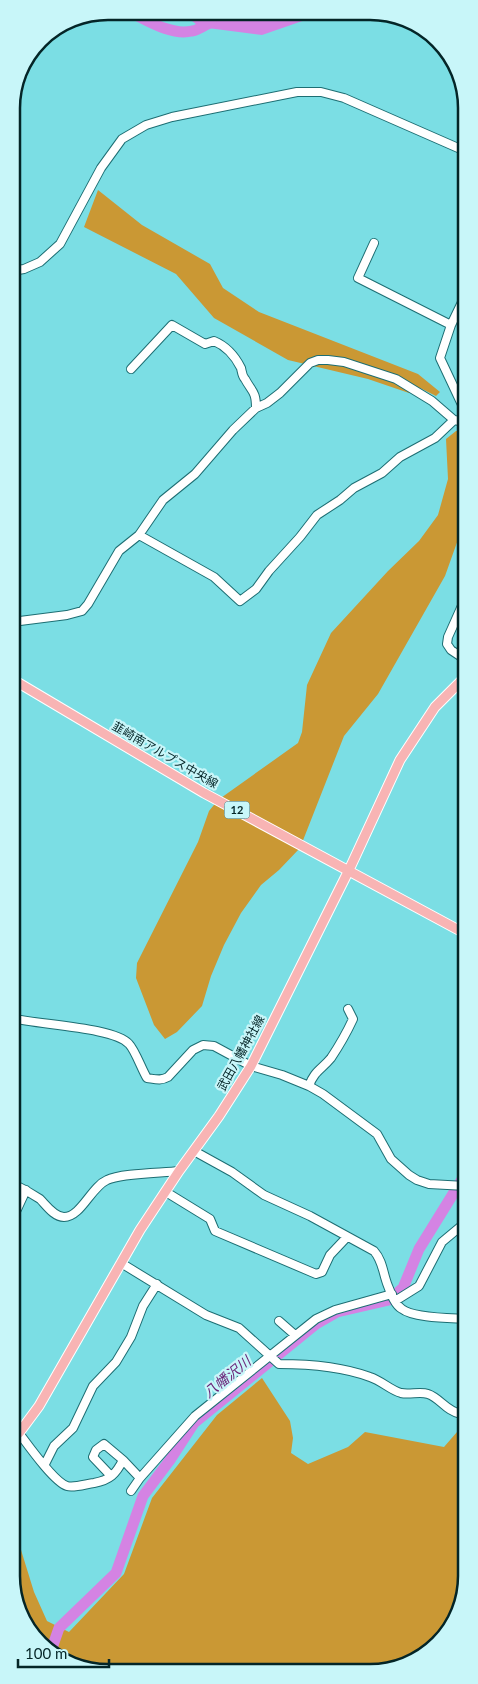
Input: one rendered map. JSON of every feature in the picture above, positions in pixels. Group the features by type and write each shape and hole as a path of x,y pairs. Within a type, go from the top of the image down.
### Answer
{"main road":[{"name":"韮崎南アルプス中央線","path":"20,684 204,793 458,930"},
{"name":"武田八幡神社線","path":"20,1433 39,1406 121,1263 166,1192 251,1066 349,870 400,760 435,706 458,684"}],"street":[{"path":"20,270 40,262 60,244 101,168 122,139 146,125 172,117 289,93 320,92 344,98 458,148"},
{"path":"374,242 358,278 451,325"},
{"path":"458,310 440,358 458,396"},
{"path":"131,369 172,325 205,344 214,340 233,354 241,369 243,378 256,396 256,408"},
{"path":"20,621 67,615 82,611 119,552 139,535 162,500 195,474 233,430 256,408 267,403 280,393 310,363 318,360 344,362 396,379 432,402 454,420 458,421"},
{"path":"139,535 214,578 240,601 256,589 317,515 354,488 382,473 400,457 435,438 454,420"},
{"path":"458,616 448,637 447,644 451,650 458,655"},
{"path":"309,1086 312,1075 331,1057 350,1026 353,1019 348,1009"},
{"path":"20,1021 111,1034 129,1043 147,1078 163,1080 193,1050 203,1044 214,1046 251,1066 282,1075 323,1094 377,1134 392,1159 409,1175 429,1184 458,1185"},
{"path":"194,1151 232,1172 264,1195 310,1216 374,1251 379,1257 388,1288 403,1311 432,1317 458,1319"},
{"path":"20,1187 39,1199 57,1215 64,1217 75,1214 97,1187 107,1180 121,1176 180,1171"},
{"path":"20,1203 26,1190"},
{"path":"166,1192 210,1219 215,1231 316,1274 322,1272 330,1255 347,1237"},
{"path":"131,1491 140,1478 195,1416 272,1357 294,1335 316,1319 335,1310 393,1297 418,1286 442,1242 458,1229"},
{"path":"121,1263 206,1315 239,1328 279,1364 310,1364 368,1376 404,1394 428,1394 453,1412 458,1413"},
{"path":"44,1464 54,1446 73,1428 93,1386 116,1362 131,1336 143,1306 157,1284"},
{"path":"278,1321 294,1335"},
{"path":"20,1435 55,1479 67,1486 101,1482 118,1471 123,1460"},
{"path":"111,1476 93,1458 96,1450 104,1444 140,1478"}],"shaded area":[{"path":"191,20 305,20 262,35 200,27"},
{"path":"98,190 142,225 210,264 223,288 259,312 418,374 440,392 436,396 420,388 409,393 368,379 288,360 214,318 176,274 84,227"},
{"path":"458,431 458,540 445,576 378,694 344,736 300,848 279,870 261,885 241,913 224,945 211,976 202,1006 177,1032 165,1039 154,1025 136,978 137,963 198,842 209,811 218,800 298,743 302,732 307,685 331,633 388,571 419,541 438,515 448,479 446,439"},
{"path":"262,1378 290,1421 293,1438 291,1453 308,1464 348,1447 365,1432 444,1447 458,1432 458,1582 455,1599 446,1620 428,1642 404,1657 370,1664 108,1664 91,1662 69,1655 54,1646 38,1630 29,1615 22,1593 20,1547 34,1592 47,1621 69,1632 124,1574 152,1498 217,1415"}],"waterway":[{"path":"147,20 168,29 184,32 200,29 211,22"},
{"name":"八幡沢川","path":"53,1645 59,1628 116,1573 143,1496 170,1460 194,1423 316,1324 337,1312 389,1300 403,1288 419,1249 458,1186"}]}
